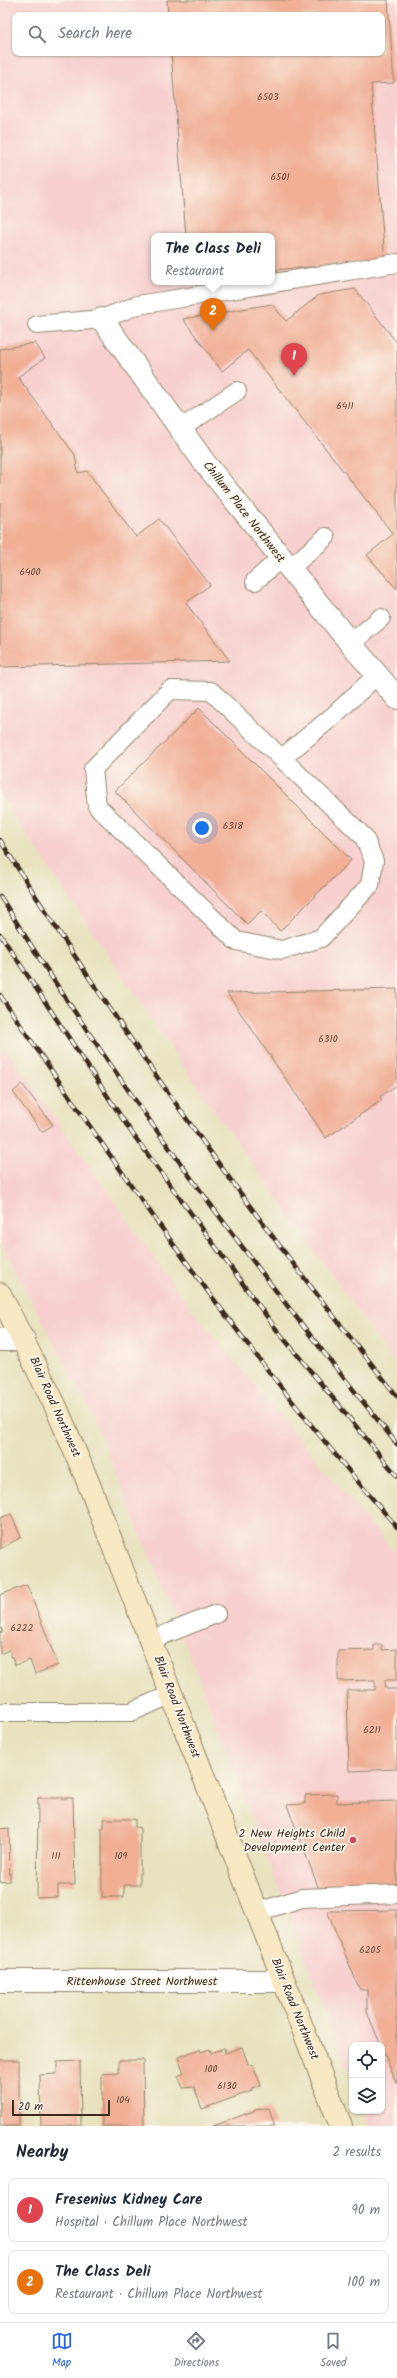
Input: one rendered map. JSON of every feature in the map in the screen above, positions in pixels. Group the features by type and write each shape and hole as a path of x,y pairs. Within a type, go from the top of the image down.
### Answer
{"main road":[{"name":"Blair Road Northwest","path":"0,1294 59,1413 151,1640 341,2126"}],"street":[{"name":"Chillum Place Northwest","path":"102,319 180,429 350,644 395,693"},
{"path":"0,1340 24,1340"},
{"name":"Rittenhouse Street Northwest","path":"0,1981 284,1981"}],"lane":[{"path":"275,283 397,263"},
{"path":"37,325 102,319 138,305 261,285"},
{"path":"180,429 237,391"},
{"path":"255,581 326,537"},
{"path":"350,644 381,618"},
{"path":"282,758 332,716 377,675"},
{"path":"170,690 211,692 282,758 364,837 374,861 370,885 321,938 282,950 236,941 97,806 93,769 170,690"},
{"path":"151,1640 216,1614"},
{"path":"0,1712 131,1712 172,1694"},
{"path":"257,1912 302,1898 319,1896 397,1894"}],"shaded area":[{"path":"0,0 397,0 397,1366 199,1089 0,795"},
{"path":"6,1049 187,1304 397,1556 397,2126 370,2126 365,2114 385,2114 385,2042 349,2042 349,2072 191,1658 93,1416 0,1241 0,1052"}],"building":[{"path":"167,0 388,0 394,83 371,84 385,261 275,270 275,233 186,233 171,56 385,56 385,12 168,12"},
{"path":"355,289 397,343 397,589 367,555 393,534 248,350 222,371 183,319 272,304 286,321 319,295"},
{"path":"35,343 45,358 18,377 75,455 78,473 87,471 136,537 159,519 210,585 186,603 230,661 0,667 0,349"},
{"path":"199,708 351,860 280,931 261,911 247,924 115,791"},
{"path":"397,989 397,1085 380,1097 382,1100 326,1138 227,993"},
{"path":"22,1084 53,1125 42,1132 13,1092"},
{"path":"11,1514 21,1537 0,1549 0,1518"},
{"path":"27,1585 58,1665 35,1674 30,1660 15,1665 9,1650 0,1654 0,1633 3,1632 0,1625 0,1595"},
{"path":"374,1645 382,1645 382,1650 397,1649 397,1680 385,1680 386,1689 397,1689 397,1769 349,1771 347,1690 375,1690 375,1680 338,1681 338,1651 374,1650"},
{"path":"337,1794 337,1803 397,1801 397,1887 319,1889 287,1805 305,1804 305,1795"},
{"path":"38,1798 73,1798 75,1885 58,1885 58,1897 37,1898"},
{"path":"104,1819 135,1819 135,1827 140,1828 140,1885 124,1885 124,1897 102,1897 102,1828 104,1828"},
{"path":"9,1828 10,1881 0,1882 0,1829"},
{"path":"397,1910 397,2084 385,2055 385,2042 380,2042 367,2012 367,1990 360,1990 327,1911"},
{"path":"242,2047 249,2066 252,2064 261,2085 251,2089 252,2091 202,2109 194,2087 183,2088 178,2076 184,2073 178,2057 200,2049 201,2052 210,2049 211,2053 224,2048 225,2053"},
{"path":"0,2060 19,2060 19,2126 0,2126"},
{"path":"119,2060 143,2060 144,2126 102,2126 102,2074 119,2073"},
{"path":"80,2061 81,2126 41,2126 40,2075 57,2074 57,2062"},
{"path":"269,2108 275,2126 213,2126 259,2109"}],"railway":[{"path":"0,840 93,983 190,1124 292,1262 397,1396"},
{"path":"0,896 45,967 140,1108 292,1312 397,1444"},
{"path":"0,934 132,1133 276,1329 397,1476"},
{"path":"0,995 94,1132 190,1267 291,1400 397,1527"}],"place":[{"name":"The Class Deli","path":"213,331"},
{"name":"Fresenius Kidney Care","path":"294,376"},
{"name":"2 New Heights Child Development Center","path":"353,1840"}]}
